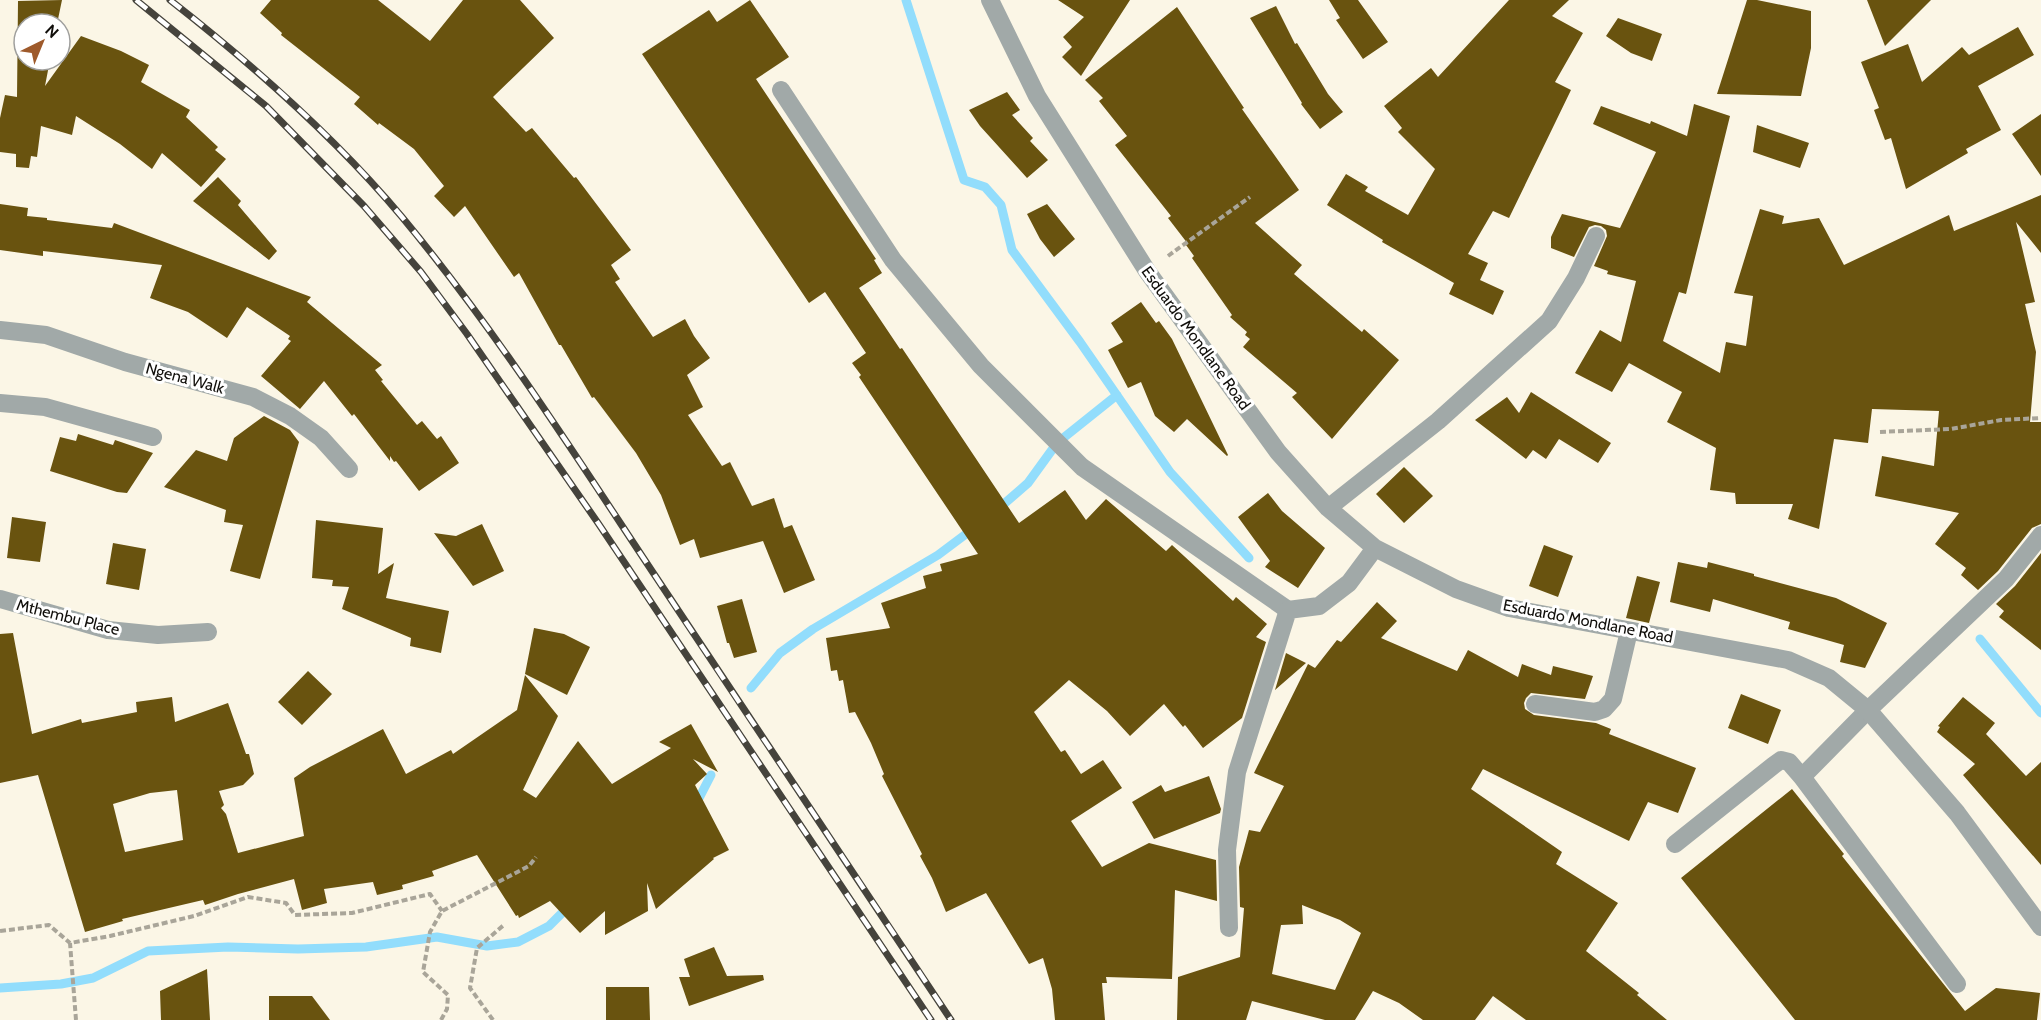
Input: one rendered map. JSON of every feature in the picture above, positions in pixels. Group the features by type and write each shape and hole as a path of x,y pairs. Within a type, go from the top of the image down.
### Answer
{"street":[{"name":"Esduardo Mondlane Road","path":"990,0 1037,96 1148,271 1278,452 1328,508 1375,548 1456,590 1509,608 1788,660 1829,678 1868,710 1957,813 2041,927"},
{"path":"780,90 893,260 981,366 1082,467 1288,610 1319,606 1349,582 1375,548"},
{"path":"1328,508 1438,421 1549,321 1576,278 1596,236"},
{"name":"Ngena Walk","path":"0,330 46,335 125,362 253,397 290,416 321,438 349,469"},
{"path":"0,403 45,407 153,437"},
{"path":"1802,777 1868,710 2006,579 2041,535"},
{"name":"Mthembu Place","path":"0,599 108,630 158,635 208,632"},
{"path":"1229,928 1227,850 1237,772 1288,610"},
{"path":"1536,704 1595,712 1604,709 1613,699 1629,631"},
{"path":"1675,844 1781,760 1789,762 1958,984"}],"path":[{"path":"1148,271 1251,197"},
{"path":"1880,432 1951,429 2001,420 2041,418"},
{"path":"441,1020 447,1009 448,995 423,972 430,932 442,911 529,866 536,857"},
{"path":"70,942 110,936 194,916 248,897 286,903 295,915 352,913 430,894 442,911"},
{"path":"493,1020 470,988 477,948 505,924"},
{"path":"0,931 49,925 70,942 76,1020"}],"building":[{"path":"62,0 60,12 18,12 18,1"},
{"path":"271,0 378,0 430,41 463,0 520,0 554,38 493,97 526,132 532,128 574,178 576,177 631,250 611,265 620,279 615,282 653,337 685,319 710,358 687,375 703,407 688,415 722,466 730,462 752,506 774,498 784,528 792,525 815,580 784,593 763,541 700,558 694,539 680,545 661,495 636,453 594,397 592,398 519,273 514,277 465,206 454,217 434,196 444,186 414,149 379,123 378,125 354,104 360,97 281,35 282,33 260,13"},
{"path":"750,0 789,57 756,79 876,259 874,260 882,273 859,288 1019,523 1065,490 1086,520 1106,499 1166,551 1172,545 1233,601 1236,597 1267,624 1256,637 1266,642 1242,718 1203,748 1164,704 1130,736 1107,711 1069,680 1034,712 1061,752 1065,750 1081,774 1103,760 1122,788 1071,821 1102,867 1149,843 1216,860 1217,901 1175,890 1172,979 1106,977 1107,983 1102,983 1105,1020 1055,1020 1052,989 1043,958 1029,964 986,893 946,912 920,856 922,854 882,776 884,774 871,743 855,712 849,713 843,680 839,681 837,670 831,671 826,638 890,628 881,603 926,588 923,576 942,571 940,564 978,554 859,377 861,375 852,363 866,353 825,292 809,303 642,54 709,10 717,22"},
{"path":"1058,0 1130,0 1081,76 1062,57 1072,47 1063,37 1084,17"},
{"path":"1329,0 1358,0 1388,42 1363,59 1336,20 1340,18"},
{"path":"1509,0 1569,0 1552,16 1583,33 1555,82 1571,90 1509,218 1493,211 1468,254 1488,263 1480,280 1504,291 1493,315 1449,294 1454,283 1382,242 1383,240 1327,205 1346,174 1368,187 1365,191 1408,215 1435,169 1398,132 1402,128 1384,106 1431,68 1438,77"},
{"path":"1747,0 1811,11 1811,48 1801,96 1717,94"},
{"path":"1867,0 1931,0 1885,46"},
{"path":"1276,6 1295,44 1297,43 1328,94 1343,112 1320,129 1301,104 1250,18"},
{"path":"1177,7 1244,108 1242,109 1299,190 1255,223 1302,265 1294,274 1362,332 1364,329 1399,360 1332,439 1292,397 1297,393 1243,347 1250,339 1245,335 1247,332 1230,317 1232,315 1192,258 1194,256 1186,245 1188,244 1168,218 1171,216 1115,145 1127,136 1099,101 1103,98 1085,80"},
{"path":"1618,18 1662,34 1652,61 1631,53 1606,36"},
{"path":"2018,27 2034,55 1978,86 2001,130 1966,149 1968,153 1906,189 1891,138 1885,140 1874,110 1879,108 1861,62 1908,44 1922,82 1962,47 1969,55"},
{"path":"81,36 121,51 149,65 141,82 190,110 186,117 218,147 215,150 226,159 201,187 162,153 152,169 120,144 76,116 72,135 41,126 37,157 31,156 29,168 16,167 16,154 0,152 0,118 5,95 17,97 17,72 48,72 45,86 55,72 72,72 72,48"},
{"path":"1007,92 1020,110 1012,115 1033,138 1030,141 1048,160 1027,178 980,126 969,110"},
{"path":"1694,104 1730,116 1686,294 1679,292 1663,341 1720,373 1726,342 1746,346 1753,296 1734,293 1760,209 1784,216 1782,224 1819,218 1844,265 1949,215 1954,231 2041,195 2041,253 2016,222 2035,302 2025,304 2036,352 2030,422 2041,422 2041,524 2032,528 1998,571 1978,590 1961,575 1966,568 1935,544 1959,513 1875,496 1882,456 1934,466 1939,411 1872,409 1868,443 1834,439 1819,529 1788,519 1793,504 1736,504 1735,493 1710,490 1716,448 1667,422 1682,392 1629,363 1612,392 1575,373 1600,330 1621,342 1636,281 1607,274 1608,271 1594,266 1607,236 1606,230 1601,226 1589,227 1574,257 1551,248 1551,237 1562,214 1620,228 1656,152 1593,124 1601,106 1650,124 1651,121 1687,136"},
{"path":"2041,114 2041,176 2012,134"},
{"path":"1757,125 1809,143 1800,168 1753,152"},
{"path":"218,177 241,201 238,205 277,251 269,260 193,201"},
{"path":"0,204 28,208 27,216 47,218 47,220 112,228 114,223 311,297 307,302 382,365 375,370 383,380 381,381 417,425 422,421 437,439 441,436 459,463 419,491 390,456 390,461 354,414 352,416 324,381 300,409 261,376 291,341 288,339 290,336 247,307 227,338 188,312 150,298 162,265 43,251 43,256 0,250"},
{"path":"1047,204 1075,239 1054,257 1040,239 1027,214"},
{"path":"1141,302 1156,323 1159,321 1172,339 1227,456 1187,419 1174,432 1155,416 1141,382 1128,388 1108,350 1123,342 1111,323"},
{"path":"1531,392 1611,443 1598,463 1559,439 1546,459 1533,450 1526,459 1475,420 1507,397 1519,413"},
{"path":"264,416 290,430 299,442 260,579 230,571 243,525 224,522 226,510 164,487 196,450 227,461 234,438"},
{"path":"78,434 113,445 115,440 153,453 127,493 117,492 50,471 60,437 76,441"},
{"path":"1404,467 1433,496 1404,523 1376,494"},
{"path":"1268,493 1282,511 1325,548 1298,588 1265,567 1270,561 1238,517"},
{"path":"12,517 46,522 40,562 7,558"},
{"path":"316,520 383,528 378,574 394,563 386,598 449,611 441,653 410,646 411,638 342,609 349,587 332,586 333,580 312,578"},
{"path":"482,524 504,571 473,586 434,533 456,536"},
{"path":"113,543 146,549 139,590 106,584"},
{"path":"1544,545 1573,556 1558,597 1529,586"},
{"path":"2041,553 2041,650 1999,617 2004,611 1996,604 2015,586"},
{"path":"1678,562 1707,568 1708,562 1754,574 1754,576 1836,598 1887,623 1865,668 1840,662 1844,645 1788,629 1790,622 1713,599 1710,612 1670,602"},
{"path":"1637,576 1660,582 1649,623 1626,618"},
{"path":"742,599 757,652 734,658 729,643 727,643 717,606"},
{"path":"1377,602 1397,621 1381,638 1457,671 1468,650 1518,677 1522,664 1551,675 1553,666 1593,676 1585,699 1531,693 1524,703 1525,709 1534,715 1596,723 1611,729 1609,734 1696,768 1678,813 1648,802 1629,841 1483,769 1471,789 1562,852 1556,864 1618,903 1586,951 1639,993 1637,995 1667,1020 1526,1020 1493,996 1475,1020 1423,1020 1399,1003 1373,991 1355,1020 1325,1020 1252,1001 1246,1020 1177,1020 1178,977 1240,957 1244,908 1240,907 1239,867 1249,830 1260,832 1284,786 1254,773 1308,664 1315,668 1337,640 1341,642","holes":["1302,905 1340,920 1361,933 1335,990 1272,974 1281,925 1303,924"]},
{"path":"534,628 564,634 590,647 567,695 525,674"},
{"path":"13,633 32,734 81,719 82,723 137,712 136,702 172,697 175,722 228,703 246,754 249,754 254,774 243,785 219,791 224,805 221,808 226,814 238,853 304,836 294,778 310,767 383,729 406,774 451,750 453,754 517,710 525,675 558,716 523,790 536,798 578,741 612,784 671,748 659,742 691,724 718,772 693,759 707,774 695,785 729,850 713,858 656,909 647,883 648,911 605,935 605,911 580,933 550,901 519,918 477,855 432,871 434,876 402,885 403,889 377,895 373,882 324,889 327,903 302,910 294,879 205,905 203,900 122,919 123,921 85,932 38,775 0,783 0,634","holes":["177,790 183,840 125,852 113,804 150,793"]},
{"path":"1286,653 1306,663 1275,690"},
{"path":"308,671 332,694 302,725 278,702"},
{"path":"1741,694 1781,710 1768,744 1728,728"},
{"path":"1963,697 1995,723 1986,734 2026,776 2041,762 2041,865 1963,775 1975,764 1937,732 1940,727 1938,726"},
{"path":"1209,776 1221,809 1220,813 1154,839 1132,802 1161,785 1165,792"},
{"path":"1792,789 1965,1011 1996,988 2040,993 2037,1020 1795,1020 1681,878"},
{"path":"714,947 727,976 763,975 764,980 689,1006 679,977 690,977 684,959"},
{"path":"207,969 210,1020 161,1020 160,991"},
{"path":"606,987 649,987 650,1020 606,1020"},
{"path":"269,996 312,996 330,1020 269,1020"}],"waterway":[{"path":"906,0 964,180 985,187 1001,205 1012,250 1080,342 1170,472 1249,558"},
{"path":"997,510 1028,483 1057,443 1117,395"},
{"path":"751,688 780,653 813,629 938,555 974,528"},
{"path":"1980,639 2041,713"},
{"path":"696,804 711,775"},
{"path":"0,988 61,984 93,978 148,951 228,947 298,949 366,947 437,937 487,946 518,942 549,926 570,905"}],"railway":[{"path":"136,0 266,106 364,206 421,272 467,334 598,523 931,1020"},
{"path":"170,0 232,50 321,130 376,187 437,260 565,439 951,1020"}]}
